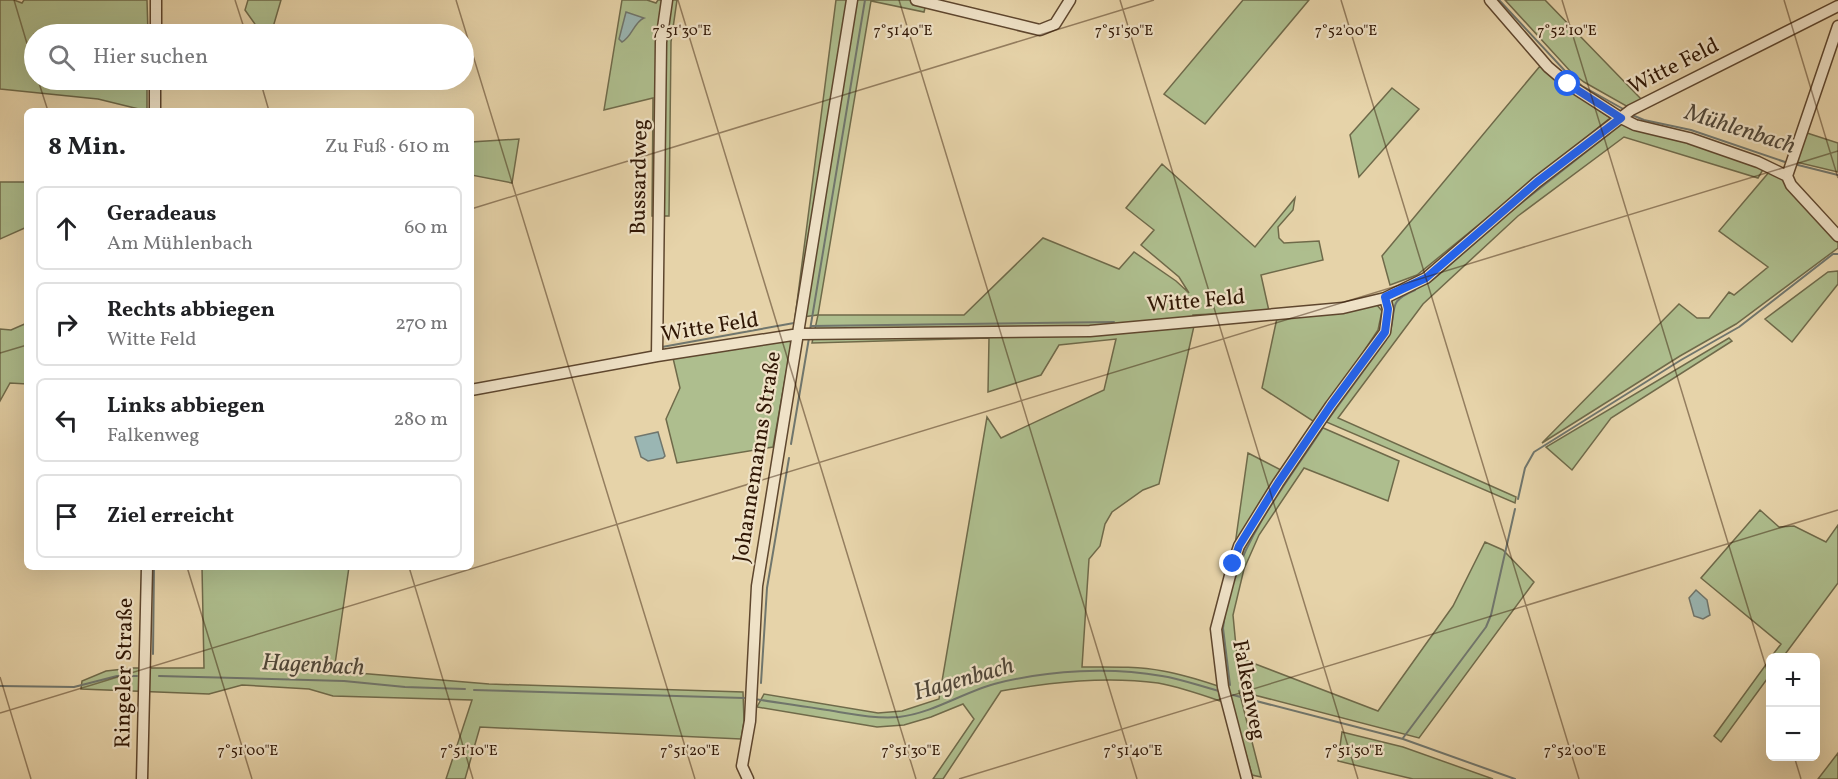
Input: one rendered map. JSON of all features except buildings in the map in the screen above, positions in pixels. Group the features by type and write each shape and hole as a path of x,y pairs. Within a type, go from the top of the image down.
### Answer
{"street":[{"path":"156,0 156,24"},
{"name":"Bussardweg","path":"657,356 662,42 667,0"},
{"name":"Johannemanns Straße","path":"748,779 742,766 750,721 757,586 852,0"},
{"path":"916,0 1040,30 1055,24 1070,0"},
{"path":"1490,0 1548,67 1568,84 1621,118 1635,125 1689,138 1758,162 1790,168"},
{"name":"Witte Feld","path":"474,389 657,356 798,334 1090,331 1343,308 1385,297 1426,278 1537,182 1644,103 1838,6"},
{"path":"1838,26 1790,168 1791,185 1838,236"},
{"path":"155,90 155,108"},
{"name":"Falkenweg","path":"1247,779 1223,687 1216,629 1233,564 1239,546 1278,483 1331,405 1385,332 1388,309 1385,297"},
{"name":"Ringeler Straße","path":"142,779 147,570"}],"green space":[{"path":"0,0 14,0 22,3 24,0 147,0 148,24 24,24 24,90 147,90 147,108 135,108 98,99 0,89"},
{"path":"248,0 281,0 274,24 255,24 245,10"},
{"path":"622,0 647,0 656,3 658,0 677,0 671,42 669,216 652,216 653,98 604,110"},
{"path":"836,0 927,0 924,12 871,1 818,315 795,318"},
{"path":"1243,0 1309,0 1205,124 1164,94"},
{"path":"1505,0 1545,0 1642,100 1628,107 1584,82 1571,72"},
{"path":"1540,66 1556,81 1610,118 1417,275 1390,285 1382,256"},
{"path":"1392,88 1419,109 1359,177 1350,135"},
{"path":"1622,123 1690,141 1764,168 1758,178 1624,137 1518,216 1423,304 1338,418 1516,497 1515,503 1324,421 1386,332 1392,300"},
{"path":"1807,133 1838,143 1838,172 1796,162"},
{"path":"519,139 512,183 474,176 474,142"},
{"path":"1162,164 1255,247 1295,198 1293,210 1278,227 1279,238 1284,243 1319,241 1323,260 1261,275 1269,311 1193,315 1194,326 1159,484 1143,490 1112,512 1105,524 1100,546 1089,559 1082,667 1153,669 1177,674 1218,686 1220,701 1158,683 1118,680 1060,683 1001,691 943,779 933,779 974,719 963,704 904,725 877,727 757,707 764,694 878,713 902,711 939,699 987,417 1001,438 1104,390 1116,339 1059,345 1041,375 988,392 989,338 812,343 818,315 964,315 1043,238 1119,269 1134,252 1176,281 1189,293 1179,277 1141,245 1154,230 1126,208"},
{"path":"1770,171 1780,176 1838,243 1838,248 1736,324 1680,356 1542,443 1679,304 1697,318 1709,318 1729,292 1734,295 1768,267 1719,231"},
{"path":"0,182 24,182 24,228 0,239"},
{"path":"1838,271 1838,284 1792,342 1765,319 1828,272"},
{"path":"1377,305 1382,311 1378,330 1316,423 1262,388 1277,318"},
{"path":"24,324 24,384 10,383 0,401 0,329 11,330"},
{"path":"1729,338 1732,341 1611,418 1572,470 1546,447"},
{"path":"792,340 773,447 677,463 666,419 680,388 673,358"},
{"path":"1321,427 1399,461 1388,501 1304,468 1259,535 1244,569 1233,615 1237,657 1378,711 1453,606 1485,542 1503,550 1534,582 1419,738 1239,691 1261,777 1252,775 1227,683 1222,646 1226,600 1233,574 1258,522"},
{"path":"1248,453 1283,471 1235,545"},
{"path":"1760,510 1779,527 1794,526 1826,542 1838,525 1838,583 1786,653 1774,653 1781,644 1701,578"},
{"path":"202,570 349,570 334,671 489,684 743,692 744,721 741,739 480,727 465,779 446,779 472,700 333,696 309,689 242,685 209,694 81,689 82,681 106,671 133,668 204,668"},
{"path":"1766,664 1766,680 1721,742 1714,736"},
{"path":"1342,732 1403,747 1493,779 1413,779 1338,761"},
{"path":"1838,753 1838,779 1818,779"}],"water":[{"path":"626,12 644,18 622,42 619,39"},
{"path":"658,432 665,456 648,461 641,457 635,437"},
{"path":"1696,590 1707,600 1710,615 1703,619 1694,616 1689,598"}],"waterway":[{"path":"810,330 865,0"},
{"name":"Mühlenbach","path":"1499,0 1582,86 1625,110"},
{"name":"Mühlenbach","path":"1632,115 1644,120 1691,130 1788,163"},
{"path":"1506,215 1610,133"},
{"name":"Mühlenbach","path":"1794,164 1838,175"},
{"path":"1432,280 1491,229"},
{"path":"1518,499 1525,468 1534,452 1681,360 1739,327 1833,254 1838,254"},
{"path":"1390,332 1397,302 1415,290"},
{"path":"811,326 1114,322"},
{"path":"662,347 794,323"},
{"path":"791,444 809,338"},
{"path":"1327,421 1386,340"},
{"path":"1235,578 1261,521 1322,429"},
{"path":"761,683 767,588 789,458"},
{"path":"1403,738 1486,627 1491,615 1515,509"},
{"path":"153,654 154,570"},
{"path":"1225,613 1223,628 1230,685"},
{"name":"Hagenbach","path":"755,699 863,716 899,717 937,707 998,683 1038,675 1080,671 1142,673 1219,691"},
{"name":"Hagenbach","path":"0,686 74,687 117,676 137,676"},
{"name":"Hagenbach","path":"159,676 344,681 405,687 465,689"},
{"name":"Hagenbach","path":"474,690 744,698"},
{"name":"Hagenbach","path":"1233,695 1403,739 1515,779"}],"route":[{"path":"1233,564 1239,546 1278,483 1331,405 1385,332 1388,309 1385,297 1426,278 1537,182 1621,118 1568,84"}]}
